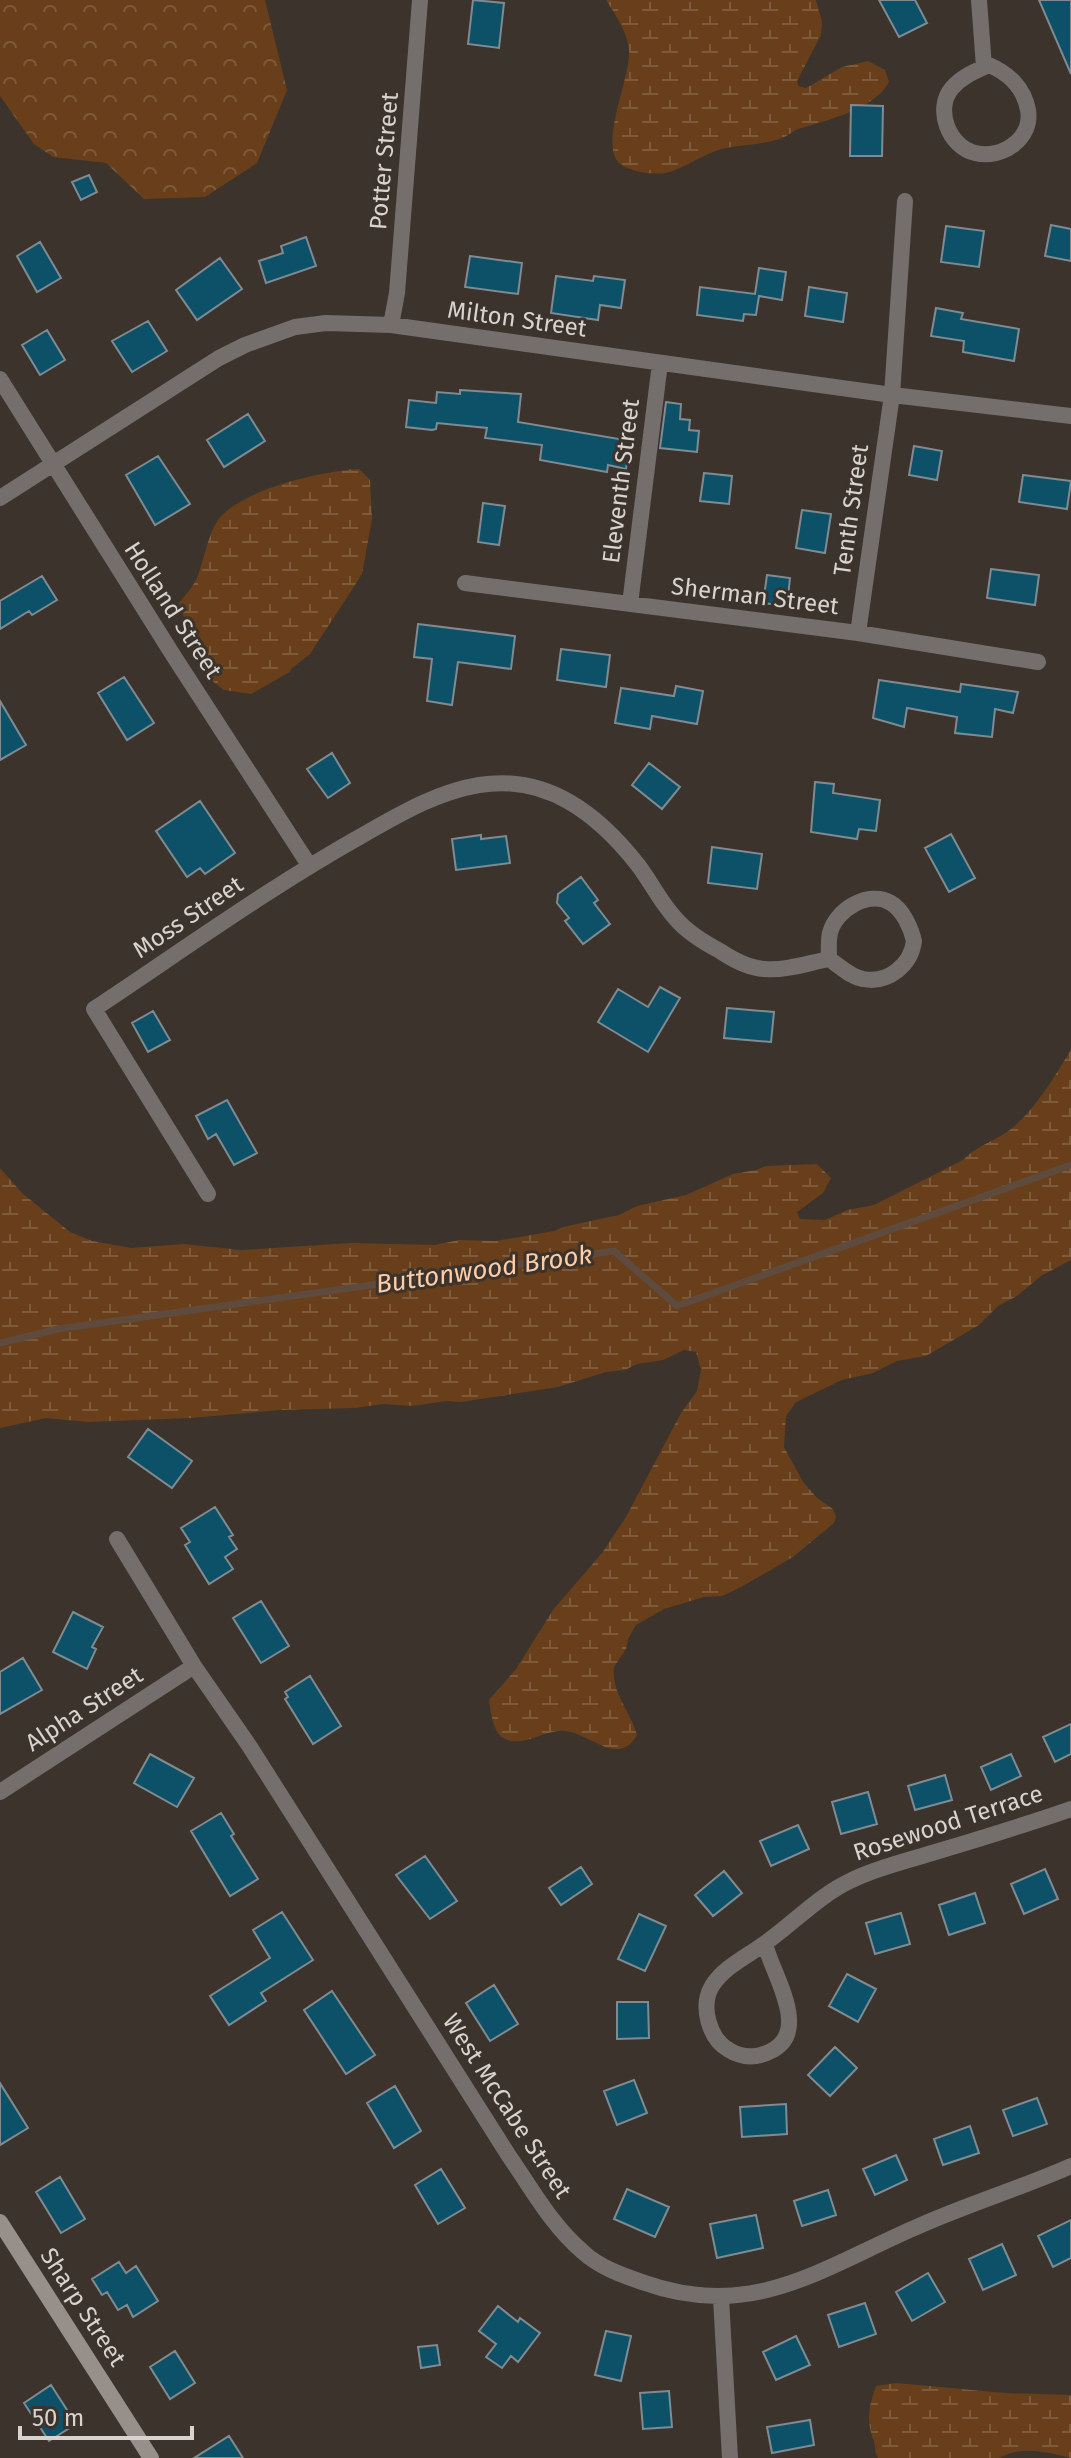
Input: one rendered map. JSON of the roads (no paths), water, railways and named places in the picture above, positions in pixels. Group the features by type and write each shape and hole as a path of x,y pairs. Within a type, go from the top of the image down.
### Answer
{"street":[{"name":"Potter Street","path":"391,325 400,264 420,0"},
{"path":"979,0 984,67"},
{"path":"989,65 998,69 1014,82 1025,98 1029,121 1024,135 1016,143 1005,150 983,154 970,151 956,141 947,126 944,108 953,86 984,67 989,65"},
{"name":"Tenth Street","path":"858,633 892,395 905,201"},
{"name":"Milton Street","path":"0,498 219,358 261,338 295,327 326,323 391,325 892,395 1071,416"},
{"name":"Eleventh Street","path":"630,604 660,363"},
{"name":"Holland Street","path":"0,379 309,865"},
{"name":"Sherman Street","path":"465,583 858,633 1038,662"},
{"name":"Moss Street","path":"208,1194 94,1009 309,865 406,811 442,795 490,784 531,786 560,795 597,820 639,866 677,921 726,955 761,969 784,969 829,959"},
{"path":"879,899 893,904 913,935 913,948 907,961 894,973 881,978 858,978 829,959 829,935 836,920 845,910 862,901 879,899"},
{"name":"West McCabe Street","path":"117,1539 194,1666 250,1747 509,2156 553,2220 584,2253 615,2273 666,2291 721,2298 766,2293 927,2222 1071,2166"},
{"name":"Alpha Street","path":"0,1792 194,1666"},
{"name":"Rosewood Terrace","path":"765,1944 788,2004 789,2028 782,2043 773,2051 760,2056 739,2055 717,2041 708,2019 706,2002 712,1986 727,1969 765,1944 805,1911 851,1880 1071,1809"},
{"name":"Sharp Street","path":"0,2222 151,2458"},
{"path":"721,2298 730,2458"}],"waterway":[{"name":"Buttonwood Brook","path":"0,1343 58,1329 614,1251 677,1306 1071,1165"}]}
